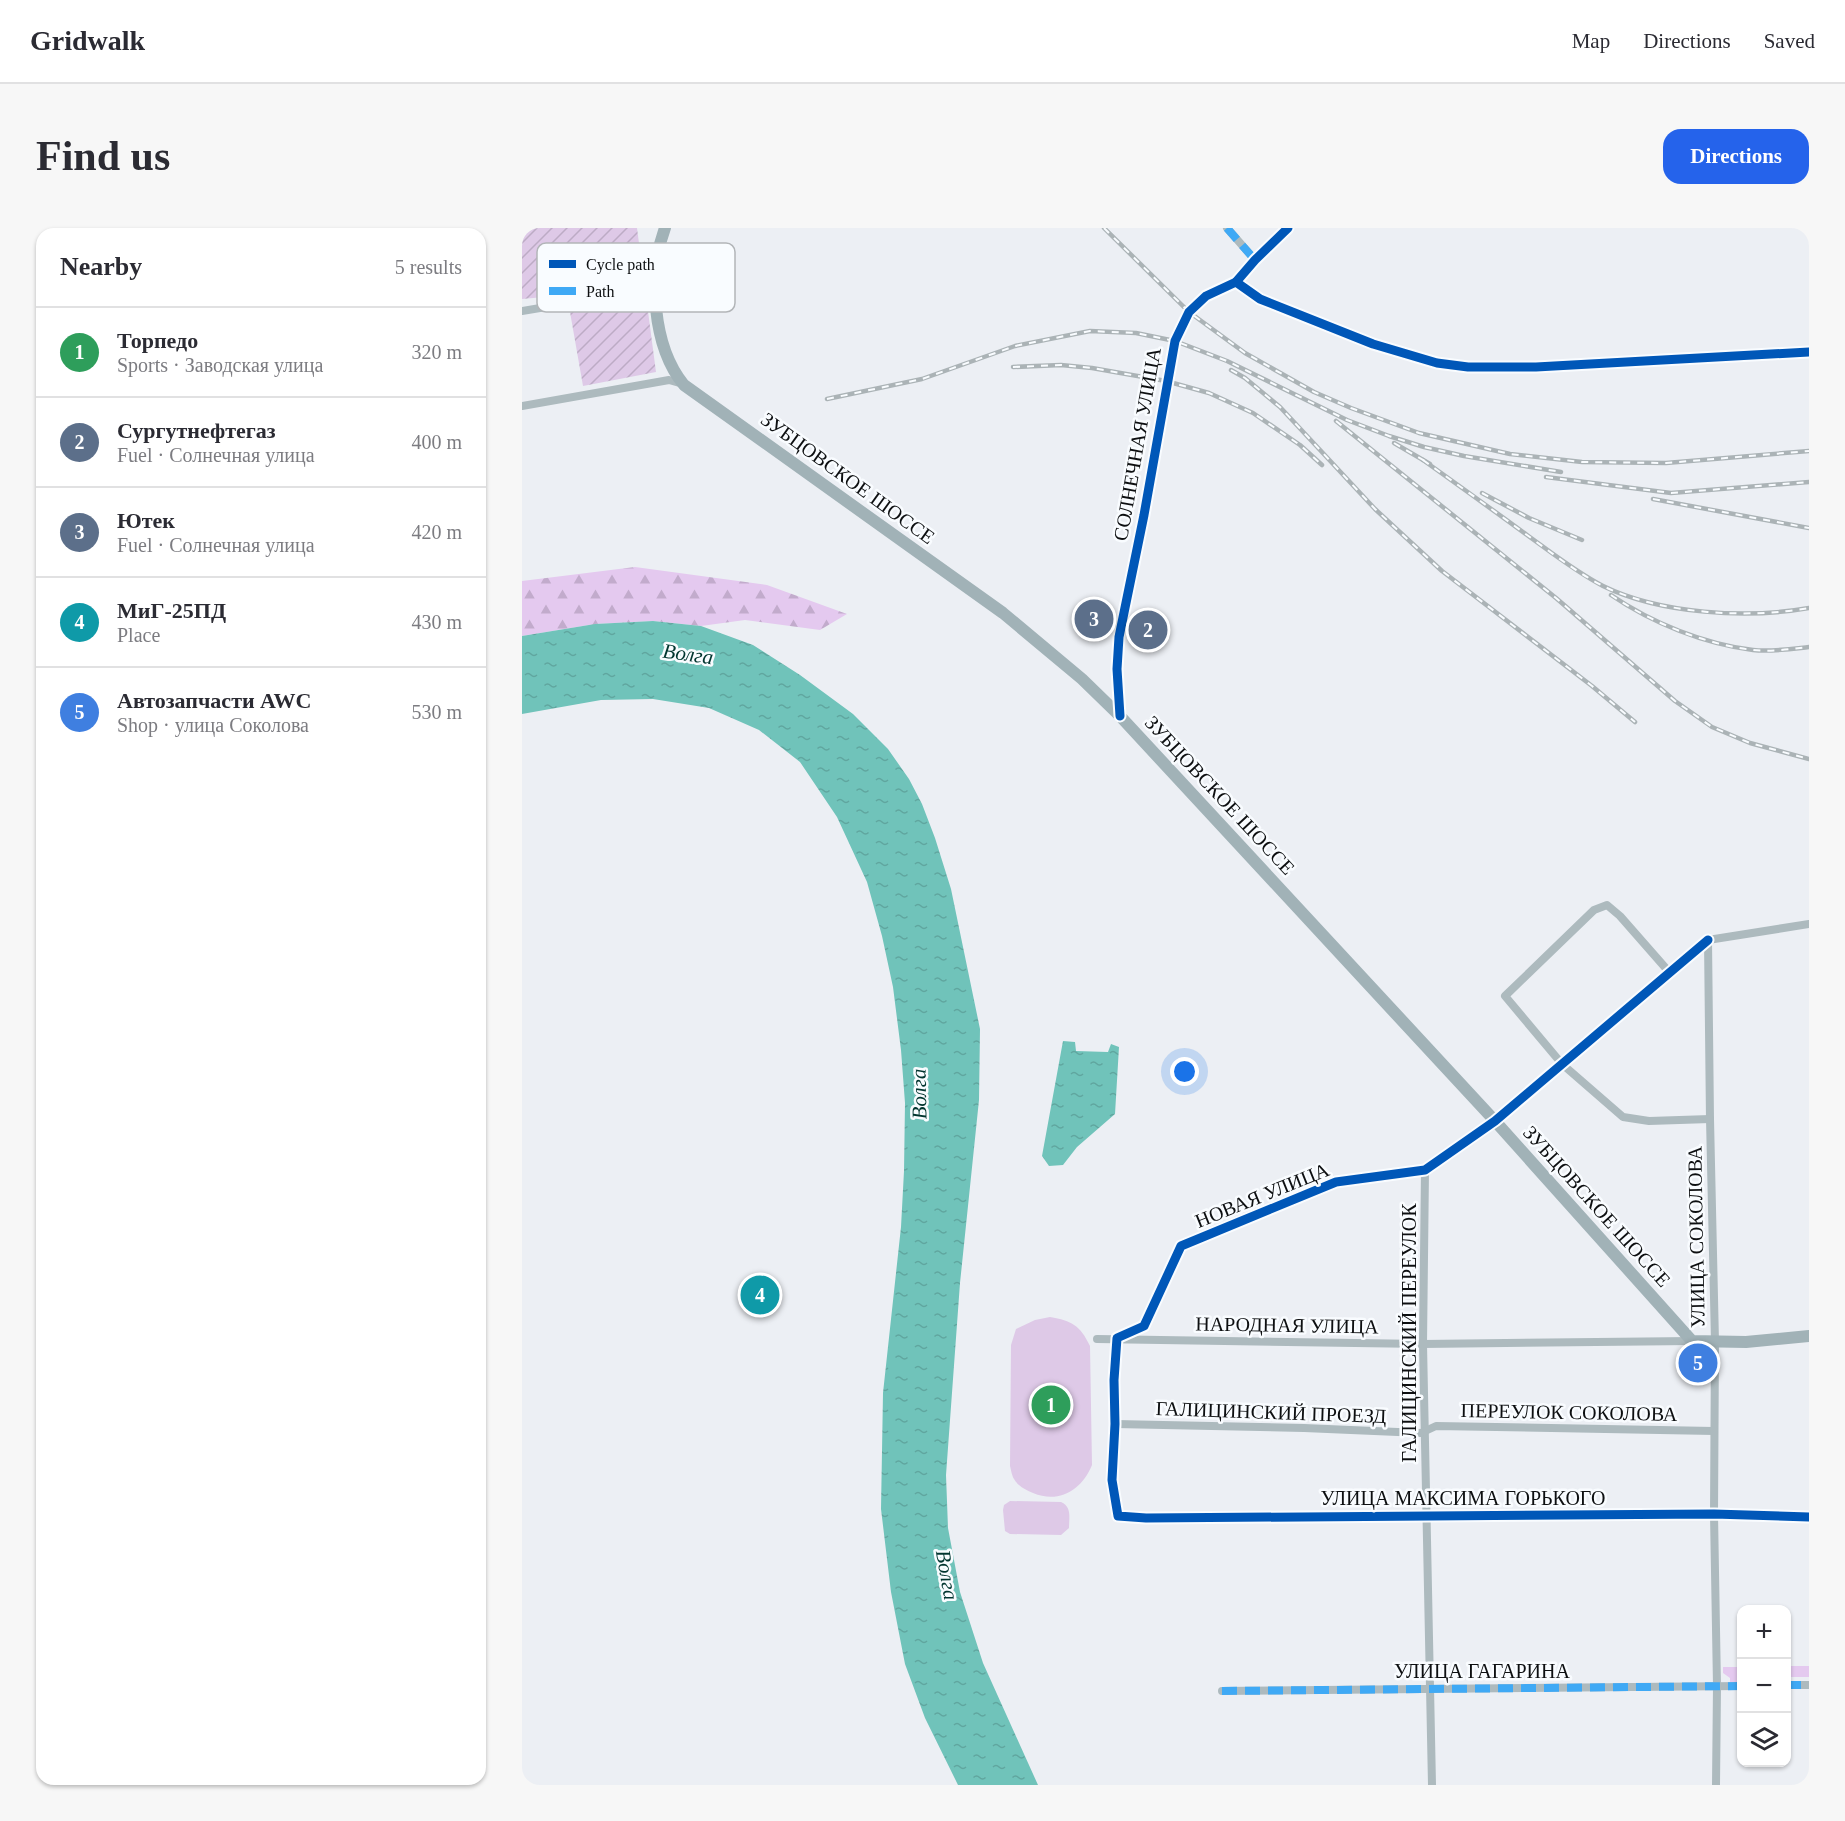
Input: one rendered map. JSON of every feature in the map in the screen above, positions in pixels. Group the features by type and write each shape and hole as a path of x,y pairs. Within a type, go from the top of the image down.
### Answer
{"main road":[{"path":"662,243 665,228"},
{"path":"658,312 664,351 684,385"},
{"name":"ЗУБЦОВСКОЕ ШОССЕ","path":"684,385 1003,613 1082,679 1120,716 1494,1121 1692,1341"},
{"path":"1692,1341 1746,1342 1809,1336"}],"street":[{"path":"1227,228 1255,260"},
{"name":"СОЛНЕЧНАЯ УЛИЦА","path":"1120,716 1117,669 1119,637 1144,514 1174,341 1189,312 1206,296 1236,282 1287,228"},
{"path":"1236,282 1260,299 1374,344 1437,363 1468,367 1536,367 1809,352"},
{"path":"522,311 537,308"},
{"path":"522,406 669,380 684,385"},
{"path":"1670,973 1620,916 1607,905 1594,910 1505,996 1562,1064 1623,1117 1649,1120 1710,1119"},
{"path":"1708,940 1809,924"},
{"name":"НОВАЯ УЛИЦА","path":"1117,1338 1144,1326 1181,1246 1336,1182 1425,1170 1494,1121 1708,940"},
{"name":"УЛИЦА СОКОЛОВА","path":"1708,940 1716,1342 1714,1431 1716,1785"},
{"name":"ГАЛИЦИНСКИЙ ПЕРЕУЛОК","path":"1425,1170 1423,1344 1432,1785"},
{"path":"1116,1424 1114,1380 1117,1338"},
{"name":"НАРОДНАЯ УЛИЦА","path":"1097,1339 1423,1344 1692,1341"},
{"name":"ГАЛИЦИНСКИЙ ПРОЕЗД","path":"1116,1424 1425,1432"},
{"name":"УЛИЦА МАКСИМА ГОРЬКОГО","path":"1116,1424 1112,1480 1118,1516 1146,1518 1714,1514 1809,1517"},
{"name":"ПЕРЕУЛОК СОКОЛОВА","path":"1425,1432 1436,1426 1714,1431"},
{"path":"1791,1685 1809,1685"},
{"name":"УЛИЦА ГАГАРИНА","path":"1222,1691 1737,1686"}],"green space":[{"path":"635,567 767,585 847,614 820,630 745,620 701,626 653,621 595,624 522,636 522,581"},
{"path":"1791,1666 1809,1666 1809,1677 1791,1677"},
{"path":"1723,1667 1737,1667 1737,1684 1730,1683 1730,1678 1723,1673"}],"shaded area":[{"path":"522,228 637,228 639,243 537,243 537,298 522,299"},
{"path":"570,312 648,312 656,372 583,386"},
{"path":"1050,1317 1074,1325 1083,1333 1090,1346 1092,1465 1088,1474 1076,1488 1060,1496 1052,1497 1033,1493 1020,1486 1013,1478 1010,1466 1011,1345 1016,1329 1035,1320"},
{"path":"1010,1501 1061,1502 1068,1510 1069,1528 1061,1535 1010,1534 1005,1531 1003,1510 1004,1505"}],"water":[{"name":"Волга","path":"653,621 701,626 753,645 800,675 853,714 888,749 909,779 922,804 935,838 951,889 980,1029 979,1100 960,1283 946,1475 948,1528 960,1592 983,1663 1038,1785 958,1785 925,1718 905,1664 891,1592 881,1509 883,1393 901,1227 904,1171 905,1103 901,1050 893,987 882,936 867,882 837,817 800,762 759,730 709,708 653,699 601,700 522,714 522,636 595,624"},
{"path":"1063,1041 1075,1042 1076,1051 1108,1052 1111,1044 1119,1047 1115,1114 1077,1147 1063,1165 1049,1166 1042,1156"}],"railway":[{"path":"1104,228 1189,312 1245,353 1314,392 1419,433 1510,454 1582,462 1666,463 1809,451"},
{"path":"827,399 922,379 1015,346 1090,331 1136,333 1175,341 1227,361 1347,420 1389,436 1464,456 1561,472"},
{"path":"1013,367 1061,365 1092,368 1166,381 1209,393 1253,413 1300,445 1322,465"},
{"path":"1231,370 1245,378 1280,407 1375,509 1442,571 1592,686 1635,722"},
{"path":"1336,421 1556,598 1675,701 1712,727 1750,743 1809,759"},
{"path":"1394,443 1430,464"},
{"path":"1423,460 1574,568 1603,586 1626,595 1651,603 1704,612 1759,613 1809,608"},
{"path":"1546,477 1671,493 1809,482"},
{"path":"1482,493 1529,518 1582,540"},
{"path":"1653,499 1809,528"},
{"path":"1611,595 1661,623 1716,643 1760,651 1809,647"}],"marked path":[{"path":"1227,228 1255,260"},
{"path":"1791,1685 1809,1685"},
{"path":"1222,1691 1737,1686"}],"cycle path":[{"path":"1120,716 1117,669 1119,637 1144,515 1175,341 1189,312 1206,296 1236,282 1288,228"},
{"path":"1236,282 1260,299 1373,344 1437,363 1468,367 1536,367 1809,352"},
{"path":"1708,940 1495,1121 1425,1170 1336,1182 1181,1246 1144,1326 1117,1338 1112,1480 1118,1516 1146,1518 1714,1514 1809,1517"}],"place":[{"name":"Ютек","path":"1094,619"},
{"name":"Сургутнефтегаз","path":"1148,630"},
{"name":"МиГ-25ПД","path":"760,1295"},
{"name":"Автозапчасти AWC","path":"1698,1363"},
{"name":"Торпедо","path":"1051,1405"}]}
